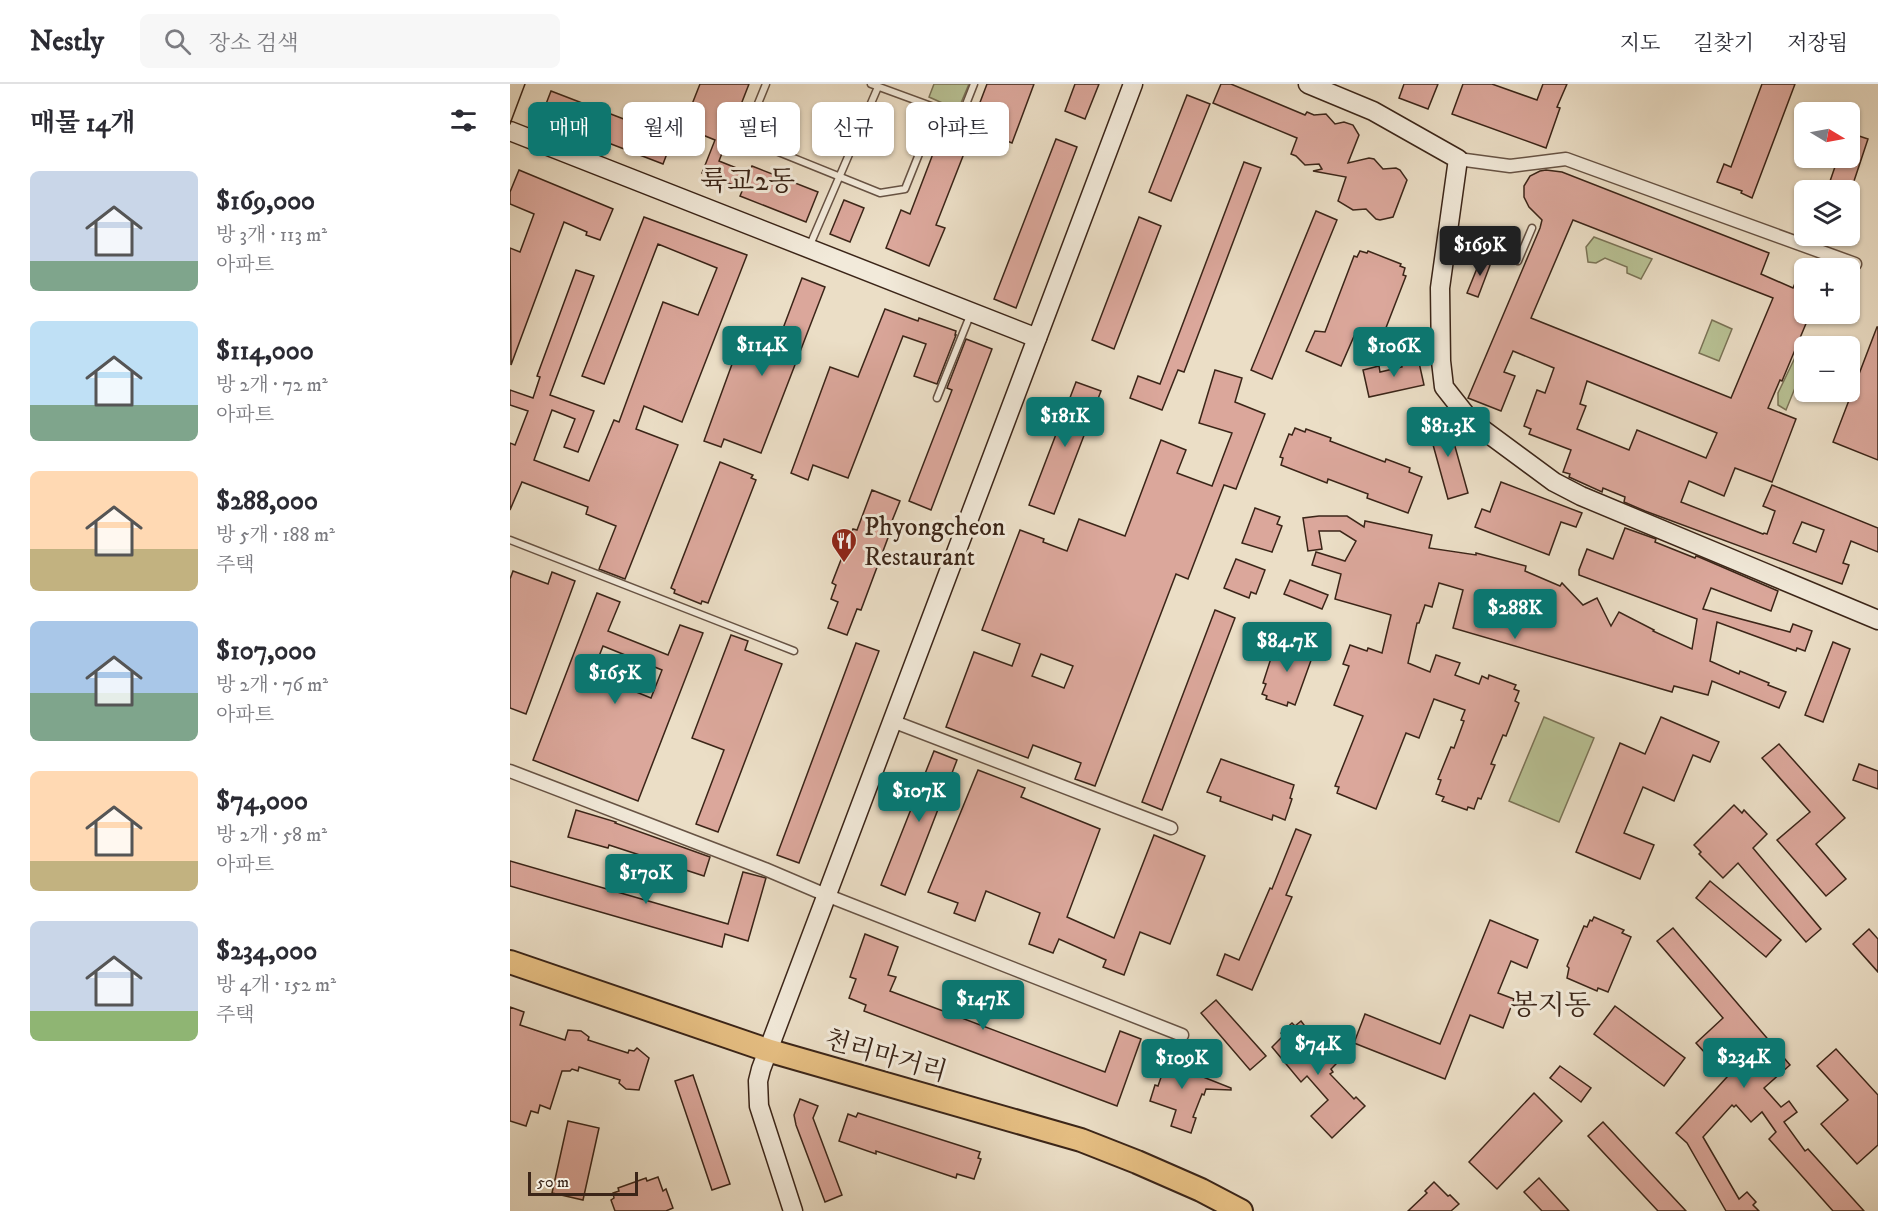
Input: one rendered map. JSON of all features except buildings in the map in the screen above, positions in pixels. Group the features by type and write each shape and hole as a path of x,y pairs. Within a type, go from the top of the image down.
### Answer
{"highway":[{"name":"천리마거리","path":"510,962 767,1050 1081,1140 1169,1176 1241,1211"}],"street":[{"path":"793,1211 759,1106 758,1081 767,1050 1133,84"},
{"path":"1308,84 1373,111 1458,159 1510,166 1566,159 1838,258"},
{"path":"510,131 1037,338"},
{"path":"1458,159 1440,288 1441,361 1444,387 1470,420 1554,482 1581,496 1878,620"},
{"path":"892,721 1171,828"},
{"path":"510,771 765,868 826,895 1182,1035"}],"lane":[{"path":"766,84 744,138 880,193 905,189 919,156"},
{"path":"871,84 919,102"},
{"path":"967,102 974,84"},
{"path":"809,249 878,87"},
{"path":"1448,231 1518,261 1532,228"},
{"path":"937,398 971,312"},
{"path":"510,540 794,651"}],"green space":[{"path":"934,84 969,84 961,102 940,102 929,97"},
{"path":"1594,237 1652,259 1641,279 1627,273 1627,267 1605,258 1596,263 1588,262 1586,247"},
{"path":"1712,320 1732,329 1719,361 1699,353"},
{"path":"1794,360 1794,390 1786,410 1778,405 1778,393"},
{"path":"1544,717 1594,738 1559,822 1509,801"}],"tram line":[{"path":"510,124 525,84"}],"place":[{"name":"Phyongcheon Restaurant","path":"844,564"}],"district":[{"name":"륙교2동","path":"748,180"},
{"name":"봉지동","path":"1551,1004"}]}
